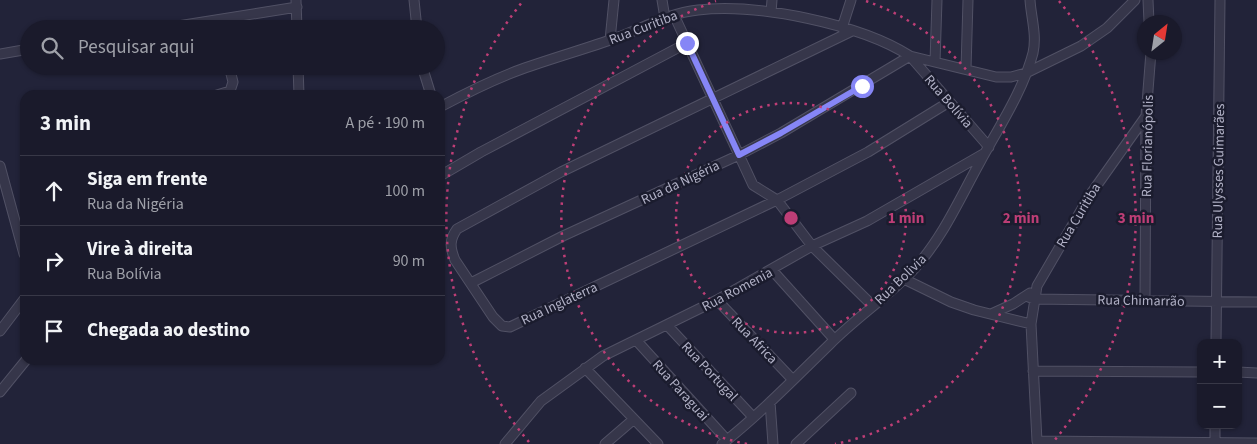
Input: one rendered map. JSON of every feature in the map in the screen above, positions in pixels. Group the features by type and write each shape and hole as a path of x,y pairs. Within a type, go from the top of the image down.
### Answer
{"street":[{"path":"414,0 416,20"},
{"path":"610,40 614,0"},
{"path":"662,0 687,43 753,185 777,200 812,246 873,306"},
{"path":"770,12 772,0"},
{"path":"842,28 851,0"},
{"path":"935,62 937,0"},
{"path":"966,70 968,0"},
{"name":"Rua Bolivia","path":"724,442 770,402 834,340 904,279 929,250 987,150 1026,73 1033,52 1034,39 1030,0"},
{"path":"910,56 1003,78 1026,73 1094,38 1116,20 1135,0"},
{"path":"1148,0 1149,15"},
{"name":"Rua Ulysses Guimarães","path":"1216,339 1220,0"},
{"path":"233,20 296,3 297,20"},
{"name":"Rua Curitiba","path":"445,105 479,87 521,69 610,40 670,16 708,4 730,4 842,28 883,41 910,56"},
{"name":"Rua Inglaterra","path":"852,31 547,180 457,229 451,240 455,260 493,317 502,326 510,326 777,200 868,152 949,102"},
{"path":"445,173 481,152 687,43"},
{"path":"0,54 20,51"},
{"name":"Rua Bolívia","path":"910,56 987,150"},
{"name":"Rua da Nigéria","path":"471,283 563,236 739,155 781,133 910,56"},
{"name":"Rua Florianópolis","path":"1145,300 1146,116 1150,60"},
{"path":"230,90 233,82 231,75"},
{"path":"298,75 299,90"},
{"path":"425,75 429,90"},
{"name":"Rua Curitiba","path":"1030,298 1090,195 1146,116"},
{"name":"Rua Romenia","path":"505,444 541,401 613,350 717,300 812,246 866,221 987,150"},
{"path":"0,166 20,239"},
{"path":"772,270 834,340"},
{"path":"904,279 951,302 974,310 1031,324"},
{"path":"991,314 1030,298 1037,442 1257,443"},
{"name":"Rua Chimarrão","path":"1030,298 1257,302"},
{"name":"Rua Africa","path":"717,300 793,380"},
{"path":"0,331 20,305"},
{"name":"Rua Portugal","path":"667,325 753,417"},
{"name":"Rua Paraguai","path":"636,340 724,442"},
{"path":"0,392 22,365"},
{"path":"585,368 658,444"},
{"path":"1033,371 1197,372"},
{"path":"1242,372 1257,373"},
{"path":"796,444 851,393"},
{"path":"770,402 773,444"},
{"path":"605,444 634,419"},
{"path":"1215,429 1215,443"}],"route":[{"path":"687,43 739,155 862,86"}]}
